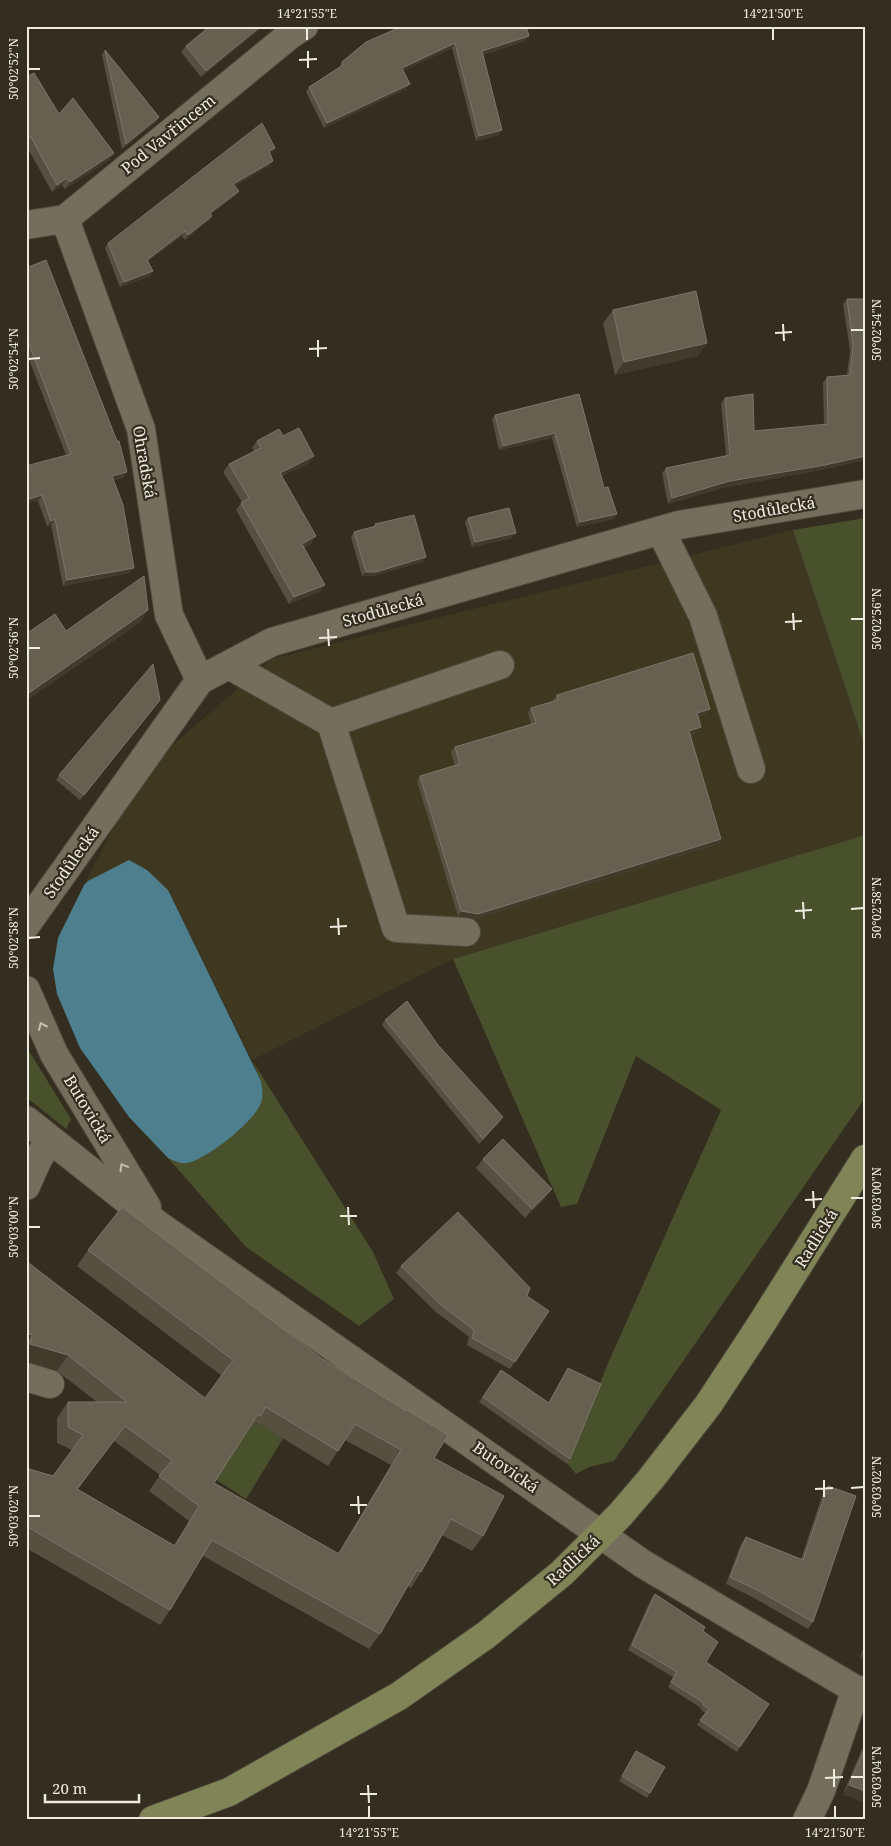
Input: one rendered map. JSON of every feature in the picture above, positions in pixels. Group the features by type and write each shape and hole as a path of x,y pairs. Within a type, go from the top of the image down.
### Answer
{"main road":[{"name":"Radlická","path":"153,1820 228,1792 399,1696 486,1635 562,1573 601,1534 650,1480 708,1405 865,1159"}],"street":[{"name":"Pod Vavřincem","path":"65,219 290,35 304,26"},
{"path":"26,225 65,219"},
{"name":"Ohradská","path":"65,219 141,429 169,615 200,680"},
{"name":"Stodůlecká","path":"26,925 200,680 272,642 679,525 865,494"},
{"path":"660,531 703,616 751,769"},
{"path":"229,665 331,723 396,928 466,932"},
{"path":"331,723 500,665"},
{"name":"Butovická","path":"26,990 54,1054 157,1224"},
{"name":"Butovická","path":"26,1120 157,1224 643,1564 860,1692"},
{"path":"26,1186 50,1139"},
{"path":"808,1819 860,1692"}],"shaded area":[{"path":"793,530 865,747 865,835 453,959 252,1060 168,890 88,881 84,885 131,794 166,751 272,659"}],"green space":[{"path":"865,518 865,747 793,530"},
{"path":"865,835 865,1098 614,1461 589,1467 576,1474 567,1463 609,1361 721,1110 636,1056 577,1204 561,1207 453,959"},
{"path":"26,1046 71,1119 66,1129 26,1097"},
{"path":"252,1060 373,1252 394,1299 359,1326 246,1247 168,1158 176,1162 261,1081"},
{"path":"297,1366 319,1380 246,1499 215,1479 248,1430"}],"water":[{"path":"129,860 147,870 168,890 261,1081 261,1102 248,1121 217,1148 187,1163 179,1163 168,1158 129,1117 80,1048 57,994 53,969 58,938 84,885 88,881"}],"building":[{"path":"210,26 261,26 206,71 186,46"},
{"path":"403,26 526,26 529,36 482,51 502,130 479,136 455,43 402,68 410,84 327,123 309,87 343,65 342,62 366,42"},
{"path":"105,50 159,117 126,144"},
{"path":"34,73 59,114 73,98 114,153 70,182 67,178 57,185 31,137 26,139 26,77"},
{"path":"262,123 275,148 269,151 273,161 233,184 239,191 210,213 212,216 188,235 185,231 147,260 153,271 124,282 108,243"},
{"path":"46,260 117,441 119,441 127,472 112,476 123,505 134,568 67,580 55,519 51,521 42,495 26,500 26,466 71,454 26,336 26,268"},
{"path":"696,291 707,343 624,362 613,310"},
{"path":"847,299 865,299 865,456 825,465 730,481 672,498 666,468 730,455 725,398 753,394 754,431 828,424 827,377 850,375 853,346"},
{"path":"579,394 604,488 608,487 617,514 580,522 555,433 503,446 495,415"},
{"path":"299,428 314,456 280,473 316,536 302,544 325,585 294,597 241,503 249,498 229,464 261,448 257,441 279,429 283,436"},
{"path":"509,508 516,533 475,542 468,518"},
{"path":"414,515 426,557 376,572 366,572 354,532 376,526 375,524"},
{"path":"144,576 148,610 26,695 26,634 55,614 66,631"},
{"path":"693,653 710,709 697,713 701,727 689,731 721,839 478,914 461,911 420,776 460,764 455,747 536,723 531,708 558,700 557,695"},
{"path":"153,664 160,700 84,795 59,775"},
{"path":"407,1001 438,1045 503,1117 483,1139 385,1020"},
{"path":"503,1139 552,1189 532,1209 483,1159"},
{"path":"122,1207 321,1358 448,1435 434,1458 504,1496 483,1536 451,1519 421,1572 417,1570 380,1634 212,1540 170,1610 26,1526 26,1468 53,1476 83,1435 68,1427 68,1402 127,1402 68,1355 30,1344 32,1335 26,1333 26,1261 205,1398 233,1360 88,1250","holes":["266,1407 338,1451 355,1424 401,1450 339,1554 214,1483 258,1414 260,1416","125,1426 172,1460 159,1476 199,1506 175,1546 77,1489"]},
{"path":"458,1212 530,1288 527,1296 549,1311 515,1362 472,1338 474,1330 441,1305 401,1266"},
{"path":"568,1368 601,1384 570,1459 483,1397 501,1370 549,1403"},
{"path":"828,1486 856,1496 813,1622 761,1592 730,1577 746,1537 803,1560"},
{"path":"655,1594 705,1627 703,1631 718,1642 706,1662 769,1704 740,1747 700,1720 709,1709 703,1705 704,1703 671,1682 677,1672 632,1645"},
{"path":"865,1748 865,1791 849,1785"},
{"path":"636,1751 665,1767 650,1793 622,1776"}]}
